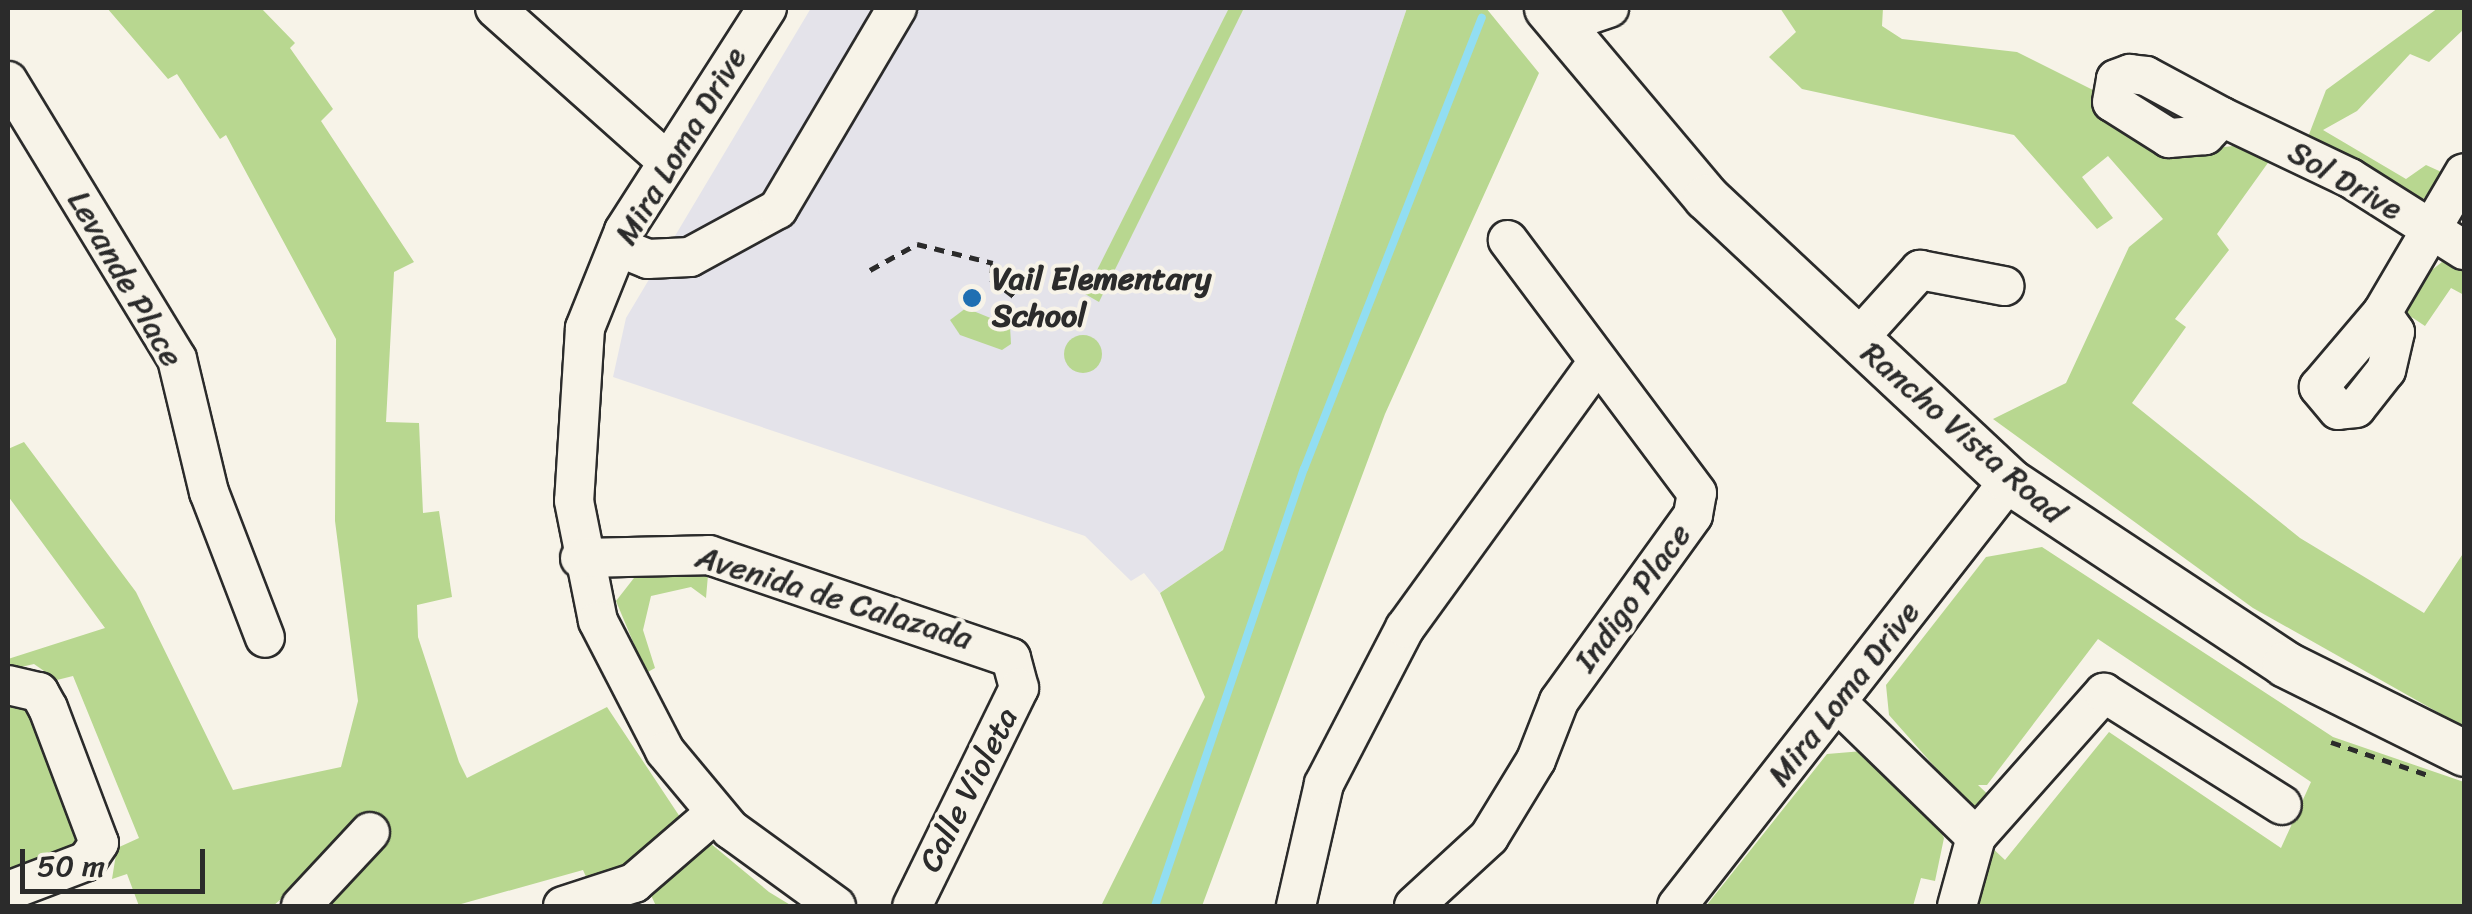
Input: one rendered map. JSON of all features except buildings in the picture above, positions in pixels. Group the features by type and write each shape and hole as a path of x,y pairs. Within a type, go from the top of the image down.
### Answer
{"main road":[{"name":"Rancho Vista Road","path":"1559,13 1706,197 2009,482 2285,664 2452,766"}],"street":[{"path":"494,8 668,160"},
{"name":"Mira Loma Drive","path":"767,8 668,160 618,247 585,328 572,452 580,558 637,704 716,812 836,906"},
{"path":"618,247 648,259 690,257 778,209 897,8"},
{"path":"1559,13 1609,8"},
{"name":"Levande Place","path":"8,81 177,359 209,492 265,638"},
{"name":"Sol Drive","path":"2222,117 2350,178 2464,250"},
{"path":"2382,313 2464,173"},
{"name":"Indigo Place","path":"1414,906 1489,837 1536,760 1559,701 1693,515 1689,474 1596,364 1508,240"},
{"path":"1856,342 1920,270 2004,286"},
{"path":"1296,906 1324,784 1405,628 1596,364"},
{"name":"Mira Loma Drive","path":"1677,906 2009,482"},
{"name":"Avenida de Calazada","path":"580,558 709,555 996,649 1018,672"},
{"name":"Calle Violeta","path":"912,906 1014,702 1018,672"},
{"path":"8,685 39,692 98,843 86,861 8,891"},
{"path":"1956,906 1976,838 2096,698 2113,692 2282,806"},
{"path":"1837,702 1976,838"},
{"path":"563,906 634,883 716,812"},
{"path":"301,906 370,832"}],"path":[{"path":"870,270 917,244 993,263 992,279 1018,299"},
{"path":"2331,742 2452,766"}],"shaded area":[{"name":"Vail Elementary School","path":"811,8 1407,8 1223,550 1160,593 1144,573 1131,581 1085,536 613,377 626,318"}],"green space":[{"path":"107,8 261,8 295,43 290,48 333,109 321,121 414,262 394,272 386,422 419,423 423,513 439,511 452,597 417,605 418,637 459,762 467,778 607,707 680,817 635,870 591,888 583,870 454,906 329,906 340,880 391,831 374,819 273,906 139,906 127,874 112,879 117,848 139,838 73,676 57,680 34,664 8,670 8,659 105,628 8,496 8,449 24,442 136,592 233,790 341,767 358,701 335,521 336,339 226,135 220,139 177,74 168,79"},
{"path":"1229,8 1244,8 1099,302 1085,294"},
{"path":"1407,8 1486,8 1539,73 1385,414 1202,906 1101,906 1205,697 1160,593 1223,550"},
{"path":"1780,8 1883,8 1882,26 1902,39 2017,52 2095,91 2105,121 2171,153 2233,146 2270,160 2217,234 2229,250 2175,319 2186,327 2132,403 2300,538 2424,613 2464,552 2464,727 2253,608 1993,419 2066,383 2129,247 2163,219 2108,156 2082,177 2113,218 2097,229 2014,135 1802,89 1769,57 1796,32"},
{"path":"2438,8 2464,8 2464,29 2429,62 2410,54 2357,111 2323,130 2406,179 2426,165 2448,175 2423,199 2308,137 2326,90"},
{"path":"2442,262 2464,271 2464,295 2451,288 2425,326 2407,314 2413,285"},
{"path":"966,308 1010,326 1011,344 1002,350 960,335 950,320"},
{"path":"1083,335 1096,341 1102,354 1096,367 1083,373 1070,367 1064,354 1070,341"},
{"path":"2042,547 2333,737 2464,782 2464,906 1978,906 1988,844 2005,860 2109,732 2281,848 2311,782 2098,639 1987,785 1978,785 1996,802 1976,809 1965,801 1889,715 1886,685 1986,557"},
{"path":"641,569 708,575 706,598 691,587 651,596 643,630 655,668 646,673 616,601"},
{"path":"29,700 82,845 8,880 8,707"},
{"path":"1863,751 1933,816 1944,838 1935,881 1921,878 1913,906 1706,906 1827,754"},
{"path":"710,843 792,906 656,906 649,891"}],"waterway":[{"path":"1155,906 1304,469 1482,18"}],"place":[{"name":"Vail Elementary School","path":"972,298"}]}
